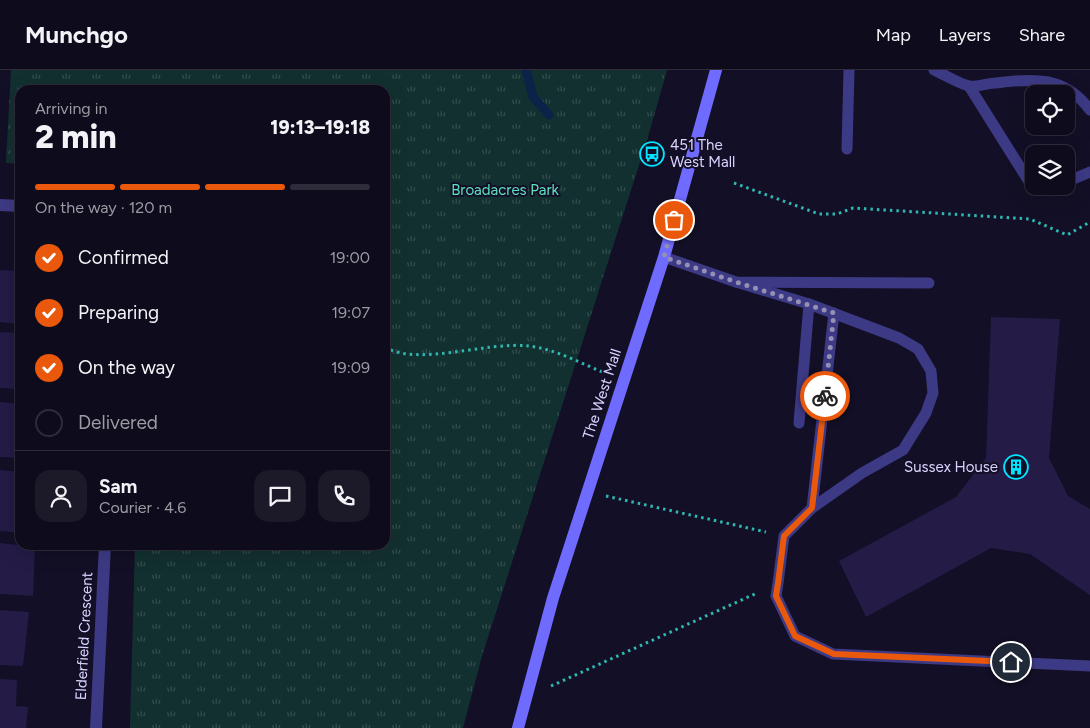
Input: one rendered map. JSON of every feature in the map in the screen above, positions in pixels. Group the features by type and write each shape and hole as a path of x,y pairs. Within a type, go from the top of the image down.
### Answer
{"main road":[{"name":"The West Mall","path":"518,728 553,598 664,257 716,70"}],"street":[{"path":"0,205 15,206"},
{"name":"Elderfield Crescent","path":"96,728 105,550"}],"lane":[{"path":"847,149 849,70"},
{"path":"934,70 969,86 1010,81 1040,80 1065,87 1084,102 1090,110"},
{"path":"969,86 1025,175"},
{"path":"1075,178 1090,172"},
{"path":"664,257 736,282 809,304 899,338 918,349 931,371 933,393 926,413 902,450 862,473 812,508 784,536 776,596 795,636 834,654 1090,666"},
{"path":"736,282 929,283"},
{"path":"799,423 809,304"},
{"path":"812,508 834,313"}],"path":[{"path":"734,182 818,214 837,214 853,208 1030,219 1067,235 1090,222"},
{"path":"390,349 400,354 413,356 491,346 529,346 558,353 624,380"},
{"path":"588,492 784,536"},
{"path":"526,698 778,583"}],"green space":[{"name":"Broadacres Park","path":"11,70 667,70 648,137 482,656 463,728 130,728 135,550 390,550 390,85 15,85 15,164 6,163"}],"building":[{"path":"0,270 15,271 15,324 0,322"},
{"name":"Sussex House","path":"991,317 1060,319 1049,458 1068,496 1090,509 1090,595 1030,554 991,548 866,617 839,561 956,497 986,458"},
{"path":"0,332 15,333 15,389 0,388"},
{"path":"0,402 15,404 15,458 0,457"},
{"path":"0,470 15,472 15,529 14,532 0,531"},
{"path":"0,543 15,545 15,550 35,550 33,596 0,594"},
{"path":"0,610 29,612 23,666 0,665"},
{"path":"0,679 17,680 16,706 28,707 26,728 0,728"}],"waterway":[{"path":"526,70 533,97 549,115"}],"way so far":[{"path":"674,220 664,257 834,313 825,396"}],"place":[{"name":"451 The West Mall","path":"652,154"},
{"name":"Sussex House","path":"1016,467"}],"route":[{"path":"825,396 812,508 784,536 776,596 795,636 834,654 1011,662"}]}
